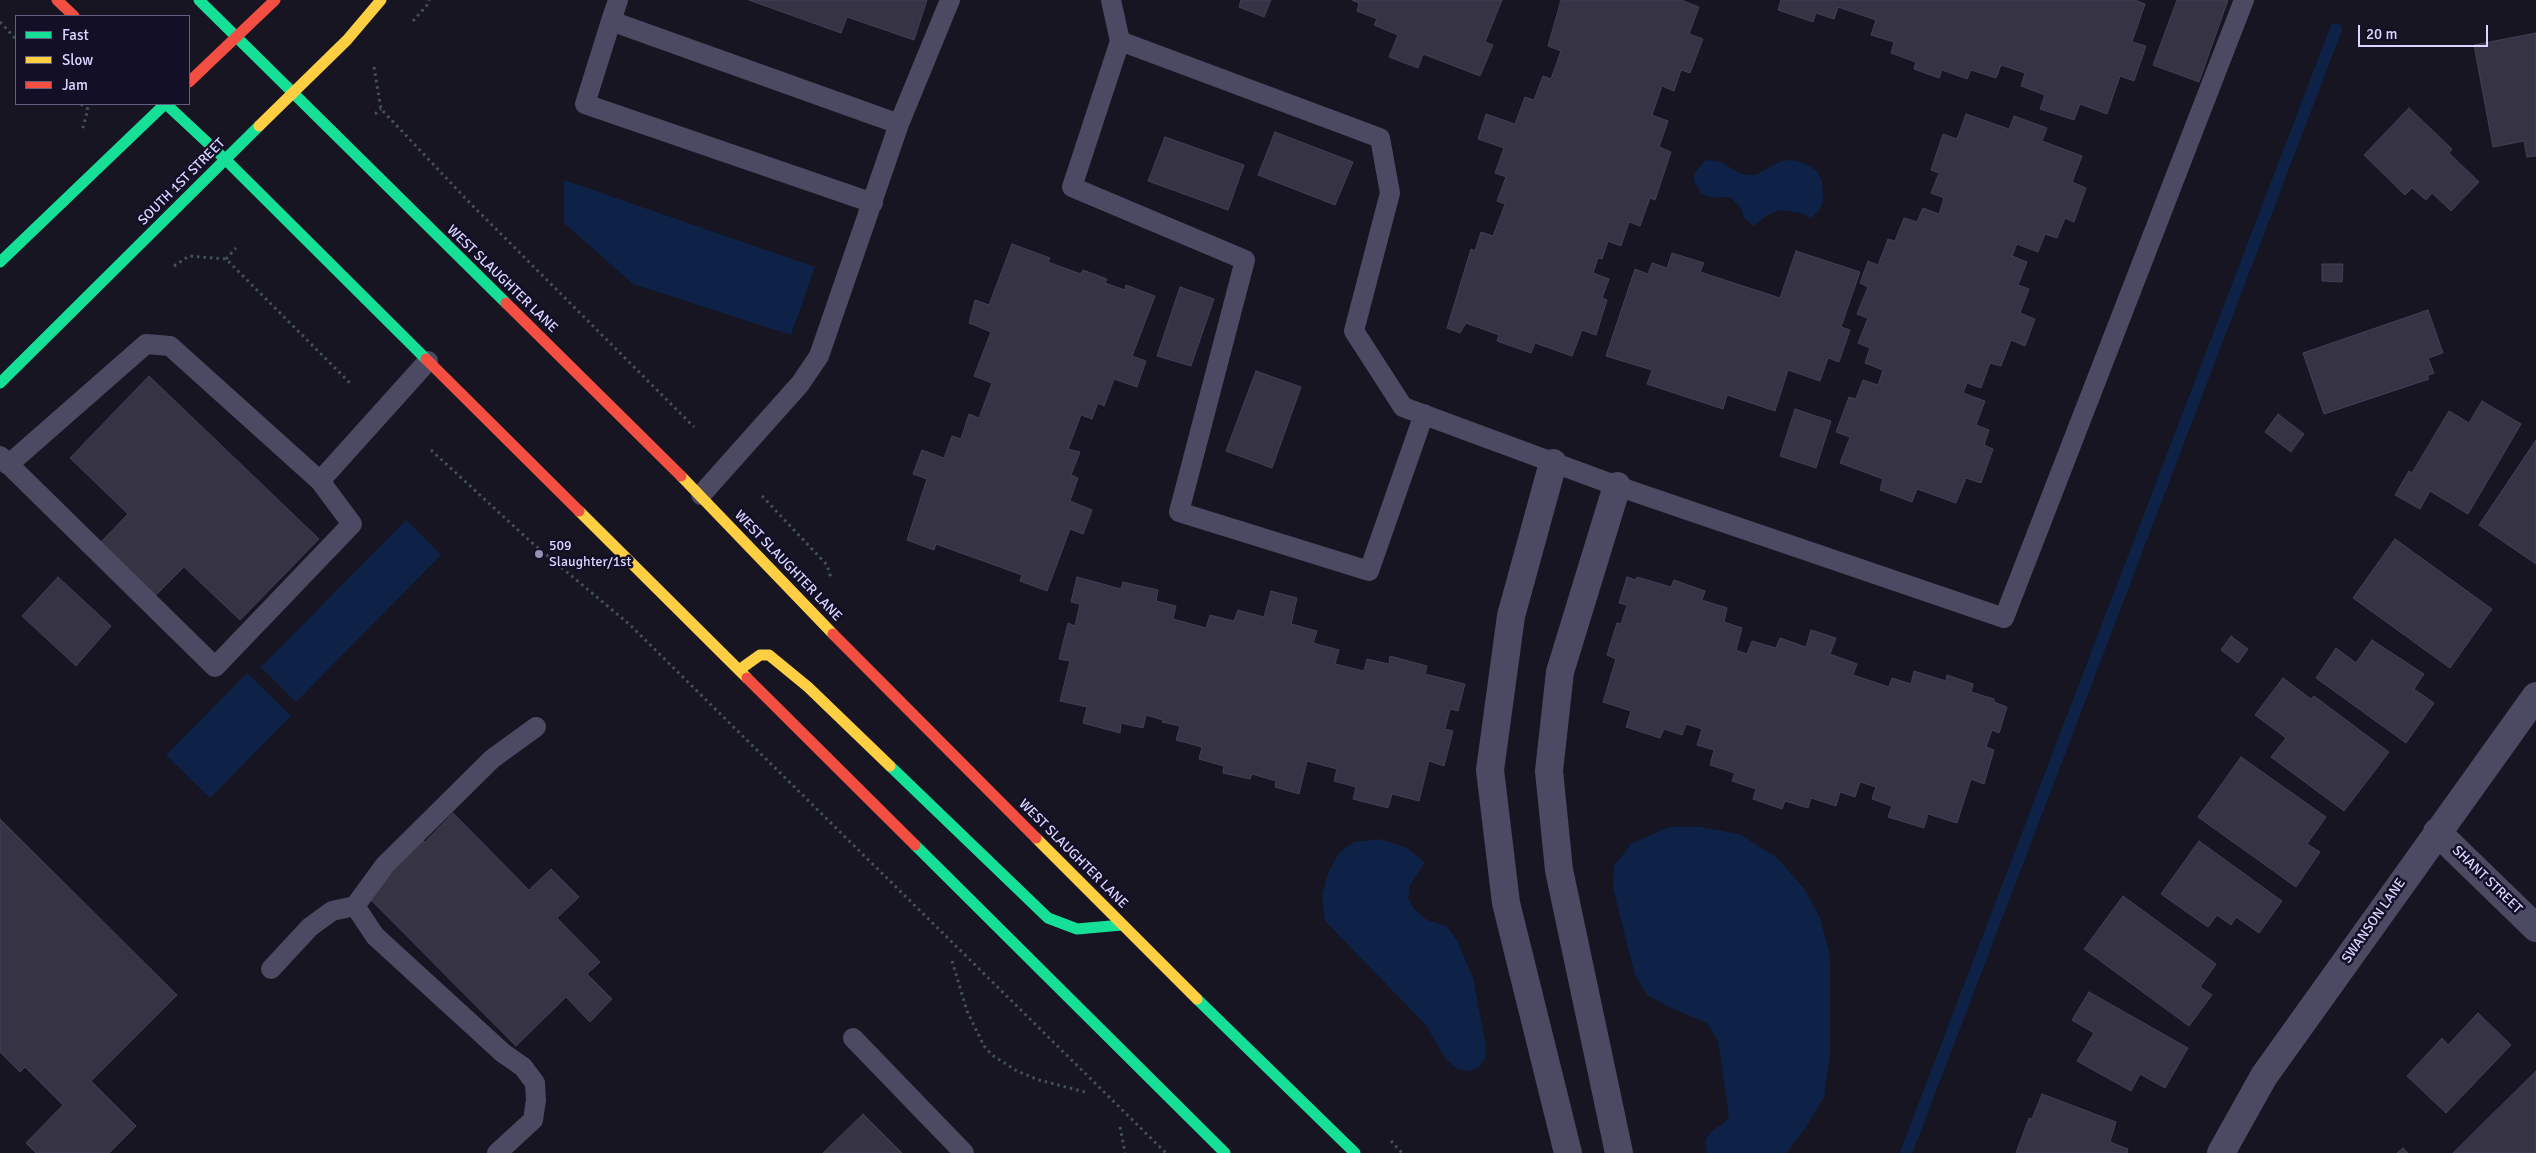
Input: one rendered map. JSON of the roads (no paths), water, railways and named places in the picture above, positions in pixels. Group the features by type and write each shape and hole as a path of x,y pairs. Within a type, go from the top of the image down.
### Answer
{"main road":[{"path":"57,0 73,15"},
{"name":"WEST SLAUGHTER LANE","path":"199,0 238,36 292,94 701,495 801,602 1122,925 1355,1153"},
{"path":"190,81 275,0"},
{"name":"SOUTH 1ST STREET","path":"0,383 347,40 381,0"},
{"path":"0,262 165,105"},
{"path":"167,105 226,160 1226,1153"},
{"path":"739,670 760,655 769,655 778,661 808,686 1048,918 1077,928 1122,925"}],"street":[{"path":"1553,462 1511,616 1490,770 1506,903 1568,1153"},
{"path":"1618,486 1560,672 1550,771 1560,870 1619,1153"},
{"name":"SWANSON LANE","path":"2221,1153 2264,1076 2536,696"},
{"name":"SHANT STREET","path":"2437,832 2536,928"}],"lane":[{"path":"618,0 585,104 872,203"},
{"path":"701,495 800,384 819,356 899,124 950,0"},
{"path":"1111,0 1120,41 1072,187 1245,260 1179,512 1368,571 1424,414"},
{"path":"1120,41 1380,138 1390,193 1354,331 1403,406 1618,486 2004,618 2244,0"},
{"path":"610,21 899,124"},
{"path":"146,344 170,346 320,481 352,524 215,667 4,460 146,344"},
{"path":"320,481 428,361"},
{"path":"271,970 310,927 332,911 355,906 385,865 492,759 536,727"},
{"path":"355,906 375,936 503,1054 522,1067 535,1083 536,1100 532,1120 497,1153"},
{"path":"853,1038 964,1153"}],"water":[{"path":"1706,160 1722,162 1737,172 1746,175 1755,175 1781,161 1802,162 1816,170 1822,180 1823,201 1820,209 1811,218 1802,213 1779,210 1766,216 1754,226 1744,218 1741,208 1730,197 1715,198 1701,194 1694,180 1695,172"},
{"path":"564,180 815,267 791,335 633,284 564,223"},
{"path":"406,520 441,555 296,702 261,667"},
{"path":"247,673 291,716 210,798 166,755"},
{"path":"1669,827 1700,827 1739,834 1776,857 1804,888 1820,918 1830,955 1830,1054 1824,1097 1806,1127 1787,1153 1707,1153 1705,1140 1729,1116 1718,1041 1707,1023 1669,1007 1647,995 1635,975 1613,888 1614,866 1631,844"},
{"path":"1379,839 1405,847 1425,862 1410,885 1408,898 1414,909 1427,920 1446,926 1457,940 1473,978 1486,1046 1485,1058 1478,1068 1468,1071 1457,1069 1445,1058 1426,1025 1325,921 1322,895 1328,873 1339,853 1354,842"}],"waterway":[{"path":"1906,1153 2336,29"}],"place":[{"name":"509 Slaughter/1st","path":"539,554"}]}
